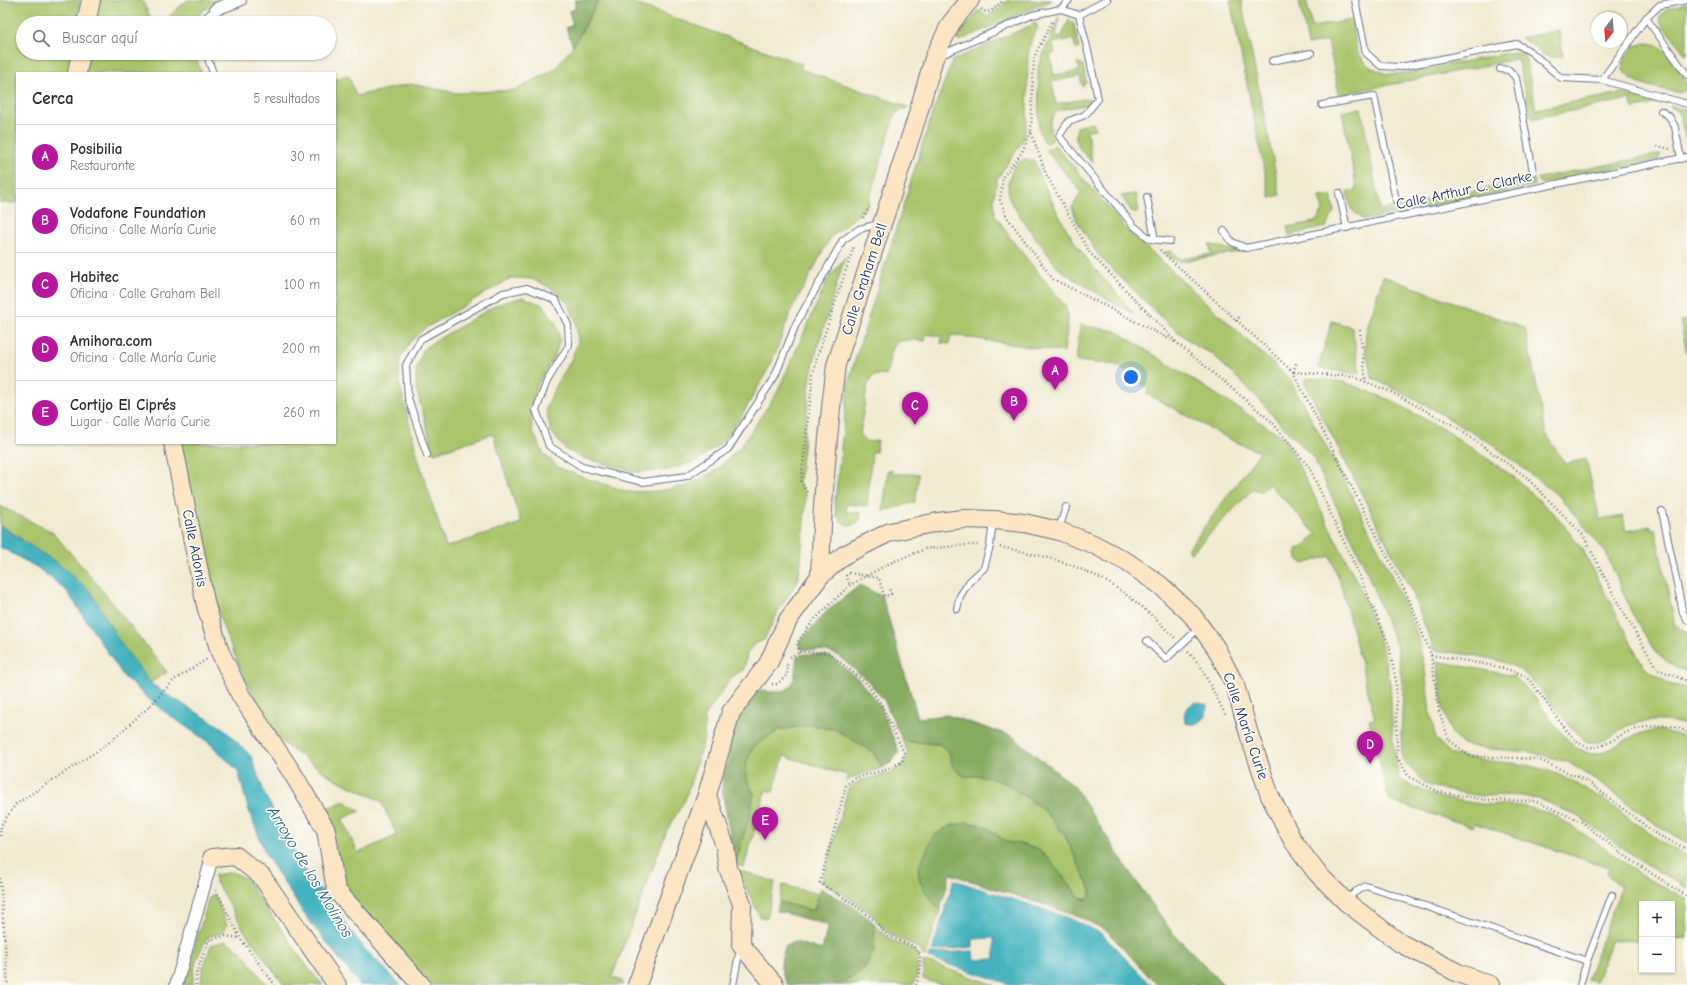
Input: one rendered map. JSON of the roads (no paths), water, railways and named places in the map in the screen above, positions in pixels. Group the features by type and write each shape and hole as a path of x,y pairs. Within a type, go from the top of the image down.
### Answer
{"street":[{"path":"87,16 90,0"},
{"path":"216,9 240,0"},
{"name":"Calle Graham Bell","path":"820,576 821,515 836,365 916,120 934,58 951,23 970,0"},
{"path":"77,72 80,60"},
{"name":"Calle Adonis","path":"173,444 206,606 220,652 242,696 326,830 336,890 421,985"},
{"name":"Calle María Curie","path":"637,985 707,795 731,712 768,664 788,620 820,576 847,554 890,532 938,522 963,520 994,520 1024,523 1059,531 1094,544 1127,562 1160,585 1192,615 1216,648 1235,685 1249,734 1270,796 1290,834 1317,873 1346,902 1400,943 1458,973 1490,985"},
{"path":"707,795 725,846 728,868 742,904 741,945 775,985"},
{"path":"176,985 212,858 236,856 262,877 337,985"}],"lane":[{"path":"1061,9 1069,0"},
{"path":"934,58 1032,15 1061,9 1079,15 1107,0"},
{"path":"1355,0 1366,54 1381,66 1400,67 1517,44 1531,52 1561,78 1602,80 1687,104"},
{"path":"1602,80 1646,18 1660,5 1687,0"},
{"path":"207,16 216,9"},
{"path":"1079,15 1098,100 1085,115 1068,121 1059,136 1134,226 1153,240 1170,242"},
{"path":"1646,18 1687,75"},
{"path":"1272,61 1311,53"},
{"path":"208,60 213,72"},
{"path":"1500,69 1509,70 1516,78 1533,172"},
{"path":"1322,105 1374,96 1396,200"},
{"path":"1660,111 1669,116 1675,128 1684,158"},
{"name":"Calle Arthur C. Clarke","path":"1224,231 1232,242 1246,248 1684,158"},
{"path":"1339,194 1347,228"},
{"path":"1147,197 1153,240"},
{"path":"427,455 408,398 406,365 421,339 503,294 527,288 556,300 568,325 569,345 547,381 536,410 549,446 582,467 643,482 687,476 728,449 776,376 796,324 843,240 859,229 882,223"},
{"path":"1059,531 1066,507"},
{"path":"1662,511 1683,613 1687,620"},
{"path":"957,609 960,596 969,582 984,568 990,546 994,520"},
{"path":"1147,641 1166,659 1200,627"},
{"path":"1346,902 1355,892 1366,886 1587,961"},
{"path":"1580,985 1587,961 1612,895"},
{"path":"733,985 741,945"}],"water":[{"path":"0,526 57,563 91,592 119,641 150,683 223,728 251,756 265,795 303,867 363,947 401,985 360,985 304,914 266,855 248,808 238,771 208,742 159,708 124,677 66,590 38,568 0,547"},
{"path":"1196,702 1207,705 1206,716 1197,723 1186,723 1184,716 1186,710"},
{"path":"954,880 1048,911 1084,925 1102,934 1151,985 1012,985 929,958 930,954 973,951 974,960 995,959 994,938 973,939 973,947 932,951"}],"place":[{"name":"Posibilia","path":"1055,390"},
{"name":"Vodafone Foundation","path":"1014,421"},
{"name":"Habitec","path":"915,425"},
{"name":"Amihora.com","path":"1370,764"},
{"name":"Cortijo El Ciprés","path":"765,840"}],"water label":[{"name":"Arroyo de los Molinos","path":"310,872"}]}
